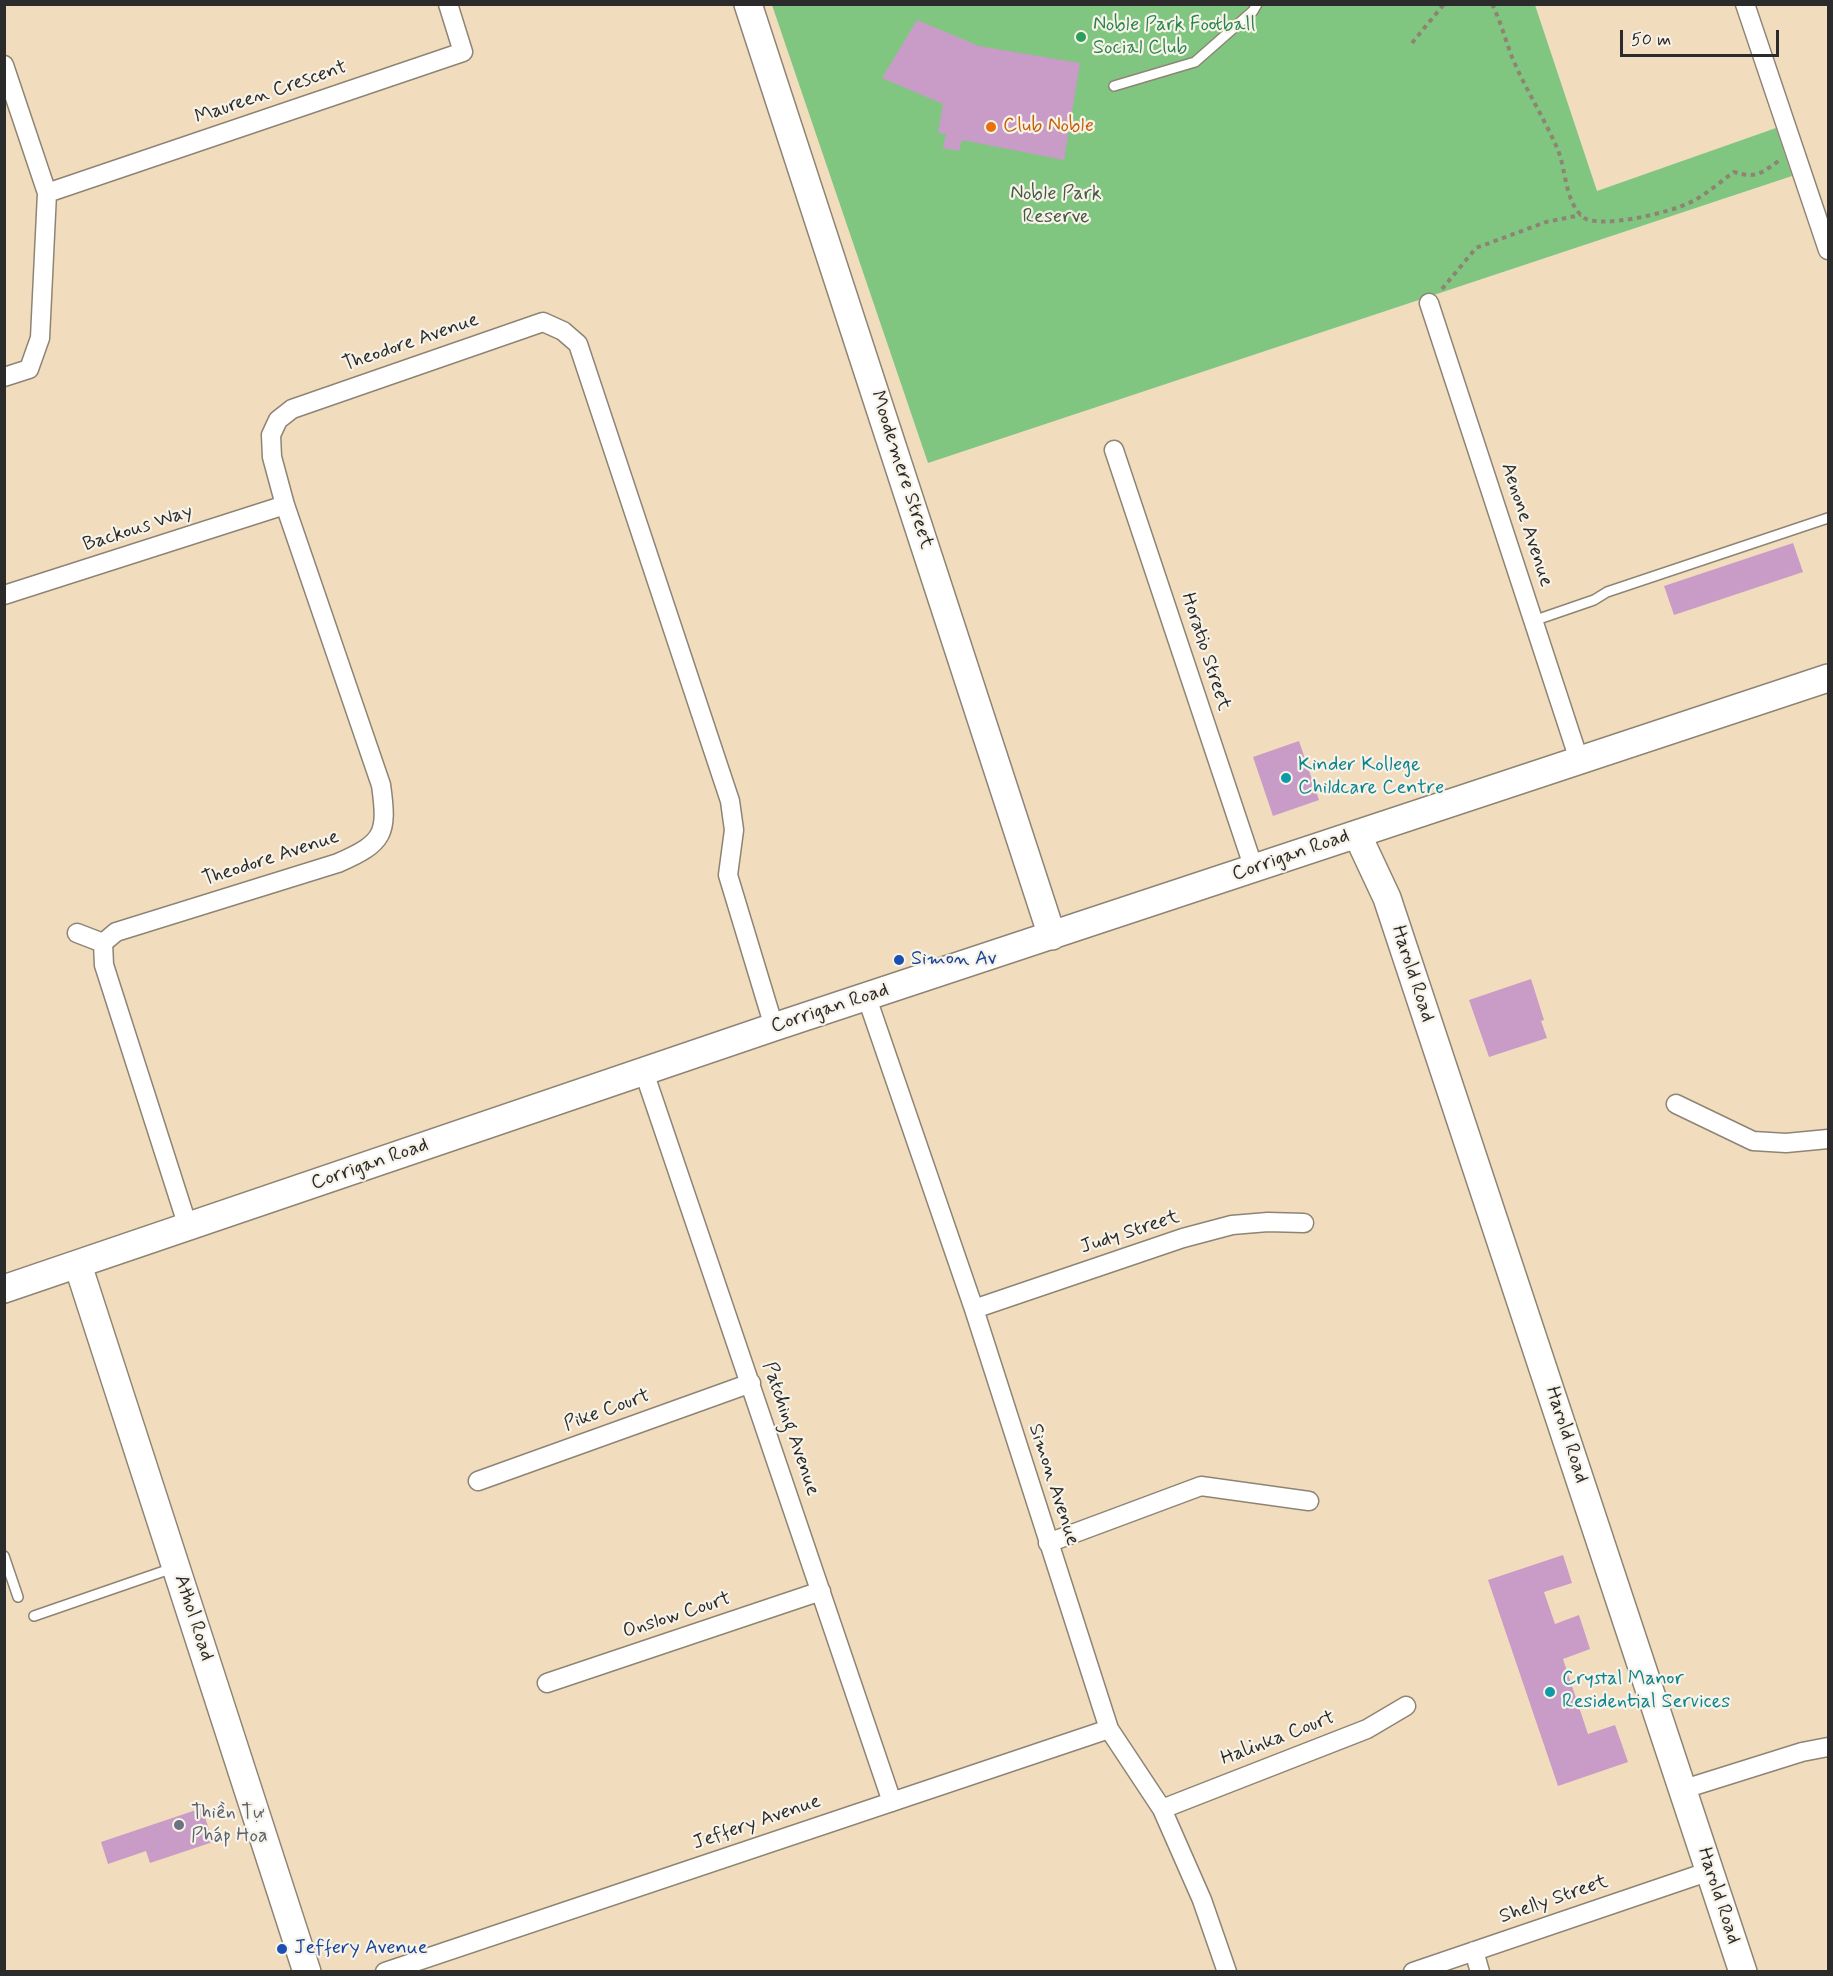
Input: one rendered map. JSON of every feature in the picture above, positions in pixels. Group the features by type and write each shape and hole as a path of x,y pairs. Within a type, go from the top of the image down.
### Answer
{"main road":[{"name":"Moodemere Street","path":"748,4 1052,936"},
{"name":"Corrigan Road","path":"4,1289 774,1027 1828,678"},
{"name":"Harold Road","path":"1366,831 1743,1971"},
{"name":"Athol Road","path":"78,1265 307,1971"}],"street":[{"name":"Maureen Crescent","path":"47,193 463,52 448,4"},
{"path":"1745,4 1828,250"},
{"path":"4,65 47,193 40,338 29,369 4,377"},
{"name":"Aenone Avenue","path":"1429,303 1579,760"},
{"name":"Theodore Avenue","path":"103,943 116,932 338,862 364,851 380,837 386,814 381,785 285,505 272,457 271,435 278,420 292,409 543,322 563,331 578,344 730,801 734,830 728,875 774,1027"},
{"name":"Horatio Street","path":"1114,450 1254,869"},
{"name":"Backous Way","path":"4,595 285,505"},
{"path":"77,933 103,943 104,964 188,1227"},
{"name":"Simon Avenue","path":"867,998 974,1310 1047,1543 1109,1729 1162,1809 1202,1900 1227,1971"},
{"name":"Patching Avenue","path":"644,1072 892,1802"},
{"path":"1676,1104 1753,1141 1786,1143 1828,1139"},
{"name":"Judy Street","path":"974,1310 1183,1238 1232,1226 1268,1222 1304,1223"},
{"name":"Pike Court","path":"478,1481 751,1383"},
{"path":"1047,1543 1201,1486 1309,1501"},
{"name":"Onslow Court","path":"547,1683 821,1591"},
{"name":"Halinka Court","path":"1162,1809 1367,1729 1406,1706"},
{"name":"Jeffery Avenue","path":"385,1971 1109,1729"},
{"path":"1684,1790 1803,1752 1828,1748"},
{"name":"Shelly Street","path":"1413,1971 1710,1871"},
{"path":"1474,1952 1480,1971"}],"lane":[{"path":"1114,86 1194,62 1253,11 1257,4"},
{"path":"1533,621 1594,600 1606,592 1828,518"},
{"path":"4,1556 18,1597"},
{"path":"34,1616 176,1567"}],"path":[{"path":"1412,44 1444,4"},
{"path":"1492,4 1502,25 1514,63 1558,152 1574,207 1581,215 1598,222 1668,210 1704,195 1734,172 1750,177 1762,173 1795,149"},
{"path":"1429,303 1476,248 1546,222 1581,215"}],"green space":[{"name":"Noble Park Reserve","path":"772,5 1535,5 1597,191 1776,128 1792,176 928,463"}],"building":[{"path":"917,20 979,46 1080,63 1064,160 962,140 959,151 943,148 946,134 938,133 943,104 882,78"},
{"path":"1793,543 1803,572 1674,615 1664,586"},
{"name":"Kinder Kollege Childcare Centre","path":"1299,741 1319,800 1273,816 1253,757"},
{"path":"1531,979 1544,1020 1541,1021 1547,1038 1489,1057 1469,1000"},
{"name":"Crystal Manor Residential Services","path":"1563,1555 1572,1583 1544,1592 1555,1624 1579,1615 1590,1649 1563,1659 1588,1734 1615,1725 1628,1762 1558,1786 1488,1580"},
{"name":"Thiền Tự Pháp Hoa","path":"202,1808 213,1842 150,1863 146,1851 108,1864 101,1842"}],"place":[{"name":"Noble Park Football Social Club","path":"1081,37"},
{"name":"Club Noble","path":"991,127"},
{"name":"Kinder Kollege Childcare Centre","path":"1286,778"},
{"name":"Simon Av","path":"899,960"},
{"name":"Crystal Manor Residential Services","path":"1550,1692"},
{"name":"Thiền Tự Pháp Hoa","path":"179,1825"},
{"name":"Jeffery Avenue","path":"282,1949"}]}
